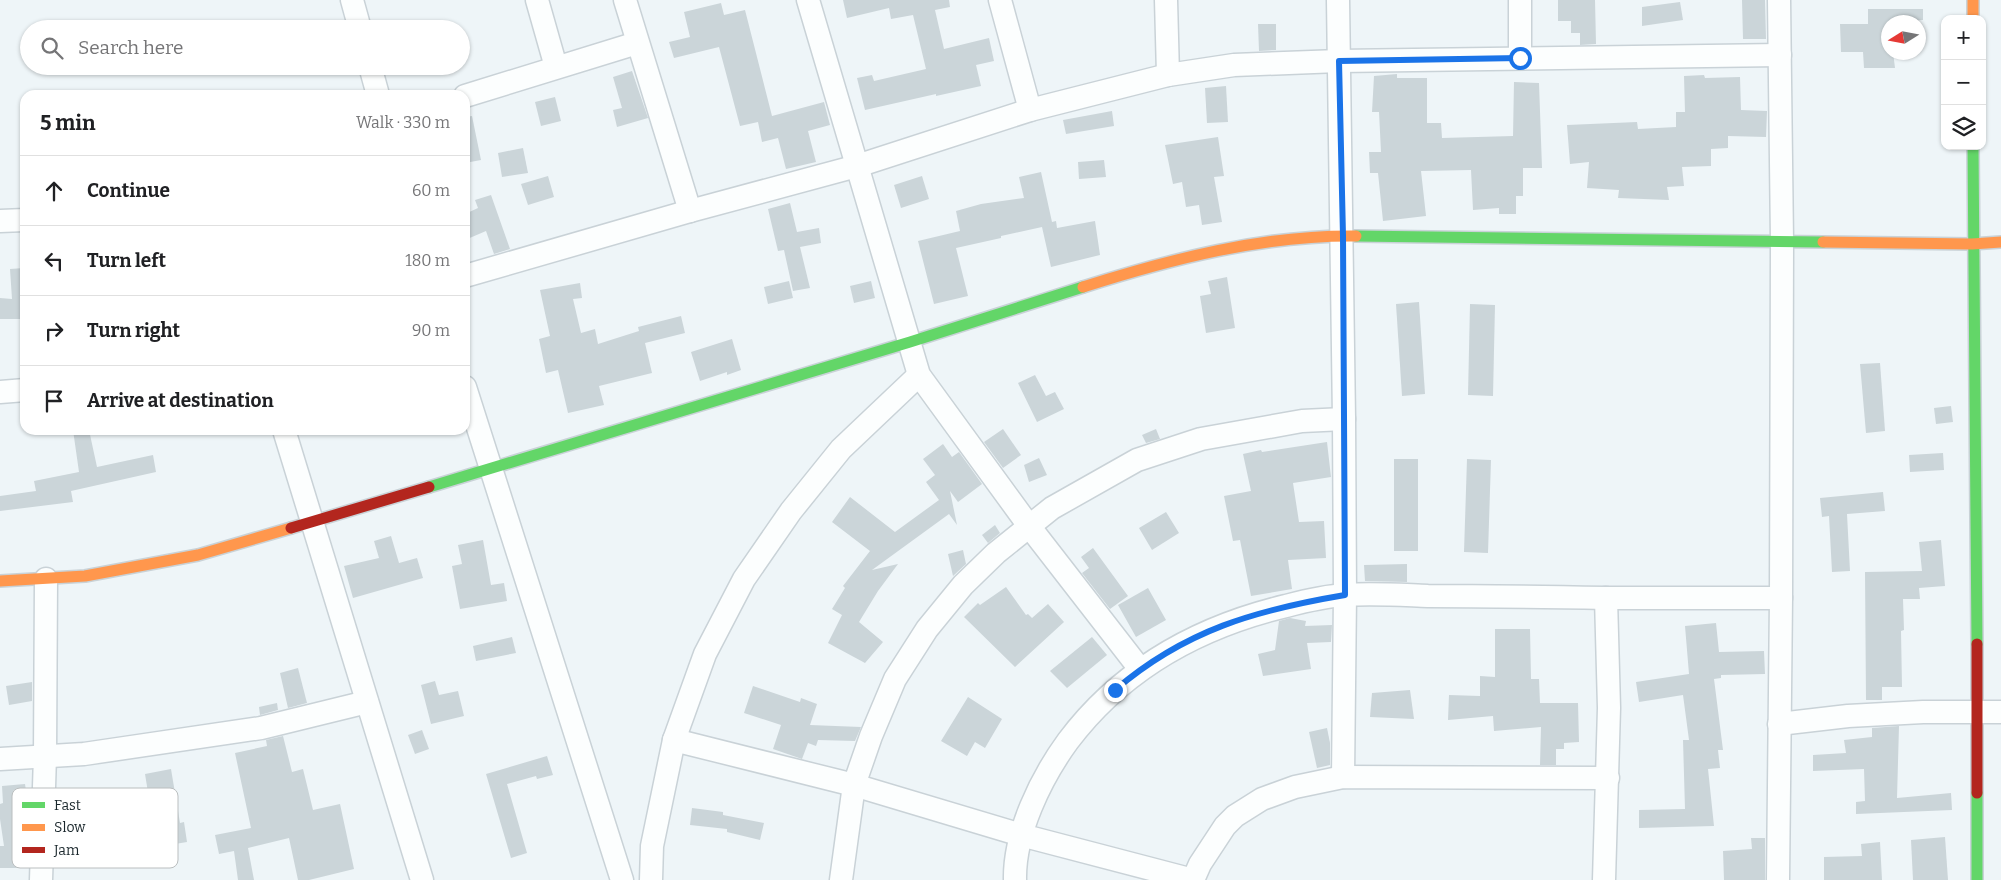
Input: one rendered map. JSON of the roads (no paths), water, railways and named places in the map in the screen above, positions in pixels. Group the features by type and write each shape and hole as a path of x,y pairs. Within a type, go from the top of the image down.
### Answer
{"street":[{"path":"352,0 358,20"},
{"path":"537,0 556,67"},
{"path":"624,0 690,211"},
{"path":"808,0 919,375 1028,526 1140,670"},
{"path":"1000,0 1030,110"},
{"path":"1166,0 1168,75"},
{"path":"1338,0 1343,236 1345,595 1343,777"},
{"path":"1520,0 1520,58"},
{"path":"1778,880 1782,242 1779,0"},
{"path":"1973,0 1973,15"},
{"path":"470,94 637,43"},
{"path":"470,275 690,211 857,166 1030,110 1168,75 1234,65 1339,61 1780,55"},
{"path":"372,75 377,90"},
{"path":"1972,150 1977,880"},
{"path":"0,221 20,220"},
{"path":"0,581 85,576 198,555 910,342 1101,282 1195,255 1267,242 1343,236 1972,244 2001,242"},
{"path":"651,880 652,846 674,740 705,654 744,579 791,511 841,449 919,375"},
{"path":"0,392 20,390"},
{"path":"470,403 622,880"},
{"path":"841,880 854,785 871,736 895,680 927,629 964,585 996,552 1052,508 1081,490 1146,457 1201,439 1302,421 1344,420"},
{"path":"286,435 422,880"},
{"path":"44,788 46,579"},
{"path":"1015,880 1021,835 1030,810 1054,760 1099,703 1140,670 1176,647 1240,619 1298,603 1345,595 1781,598"},
{"path":"1604,880 1608,778 1606,598"},
{"path":"0,759 84,754 261,728 367,702"},
{"path":"1780,724 1848,716 2001,712"},
{"path":"674,740 854,785 1021,835 1193,880 1200,864 1225,826 1235,816 1262,799 1295,787 1343,777 1608,778"}]}
